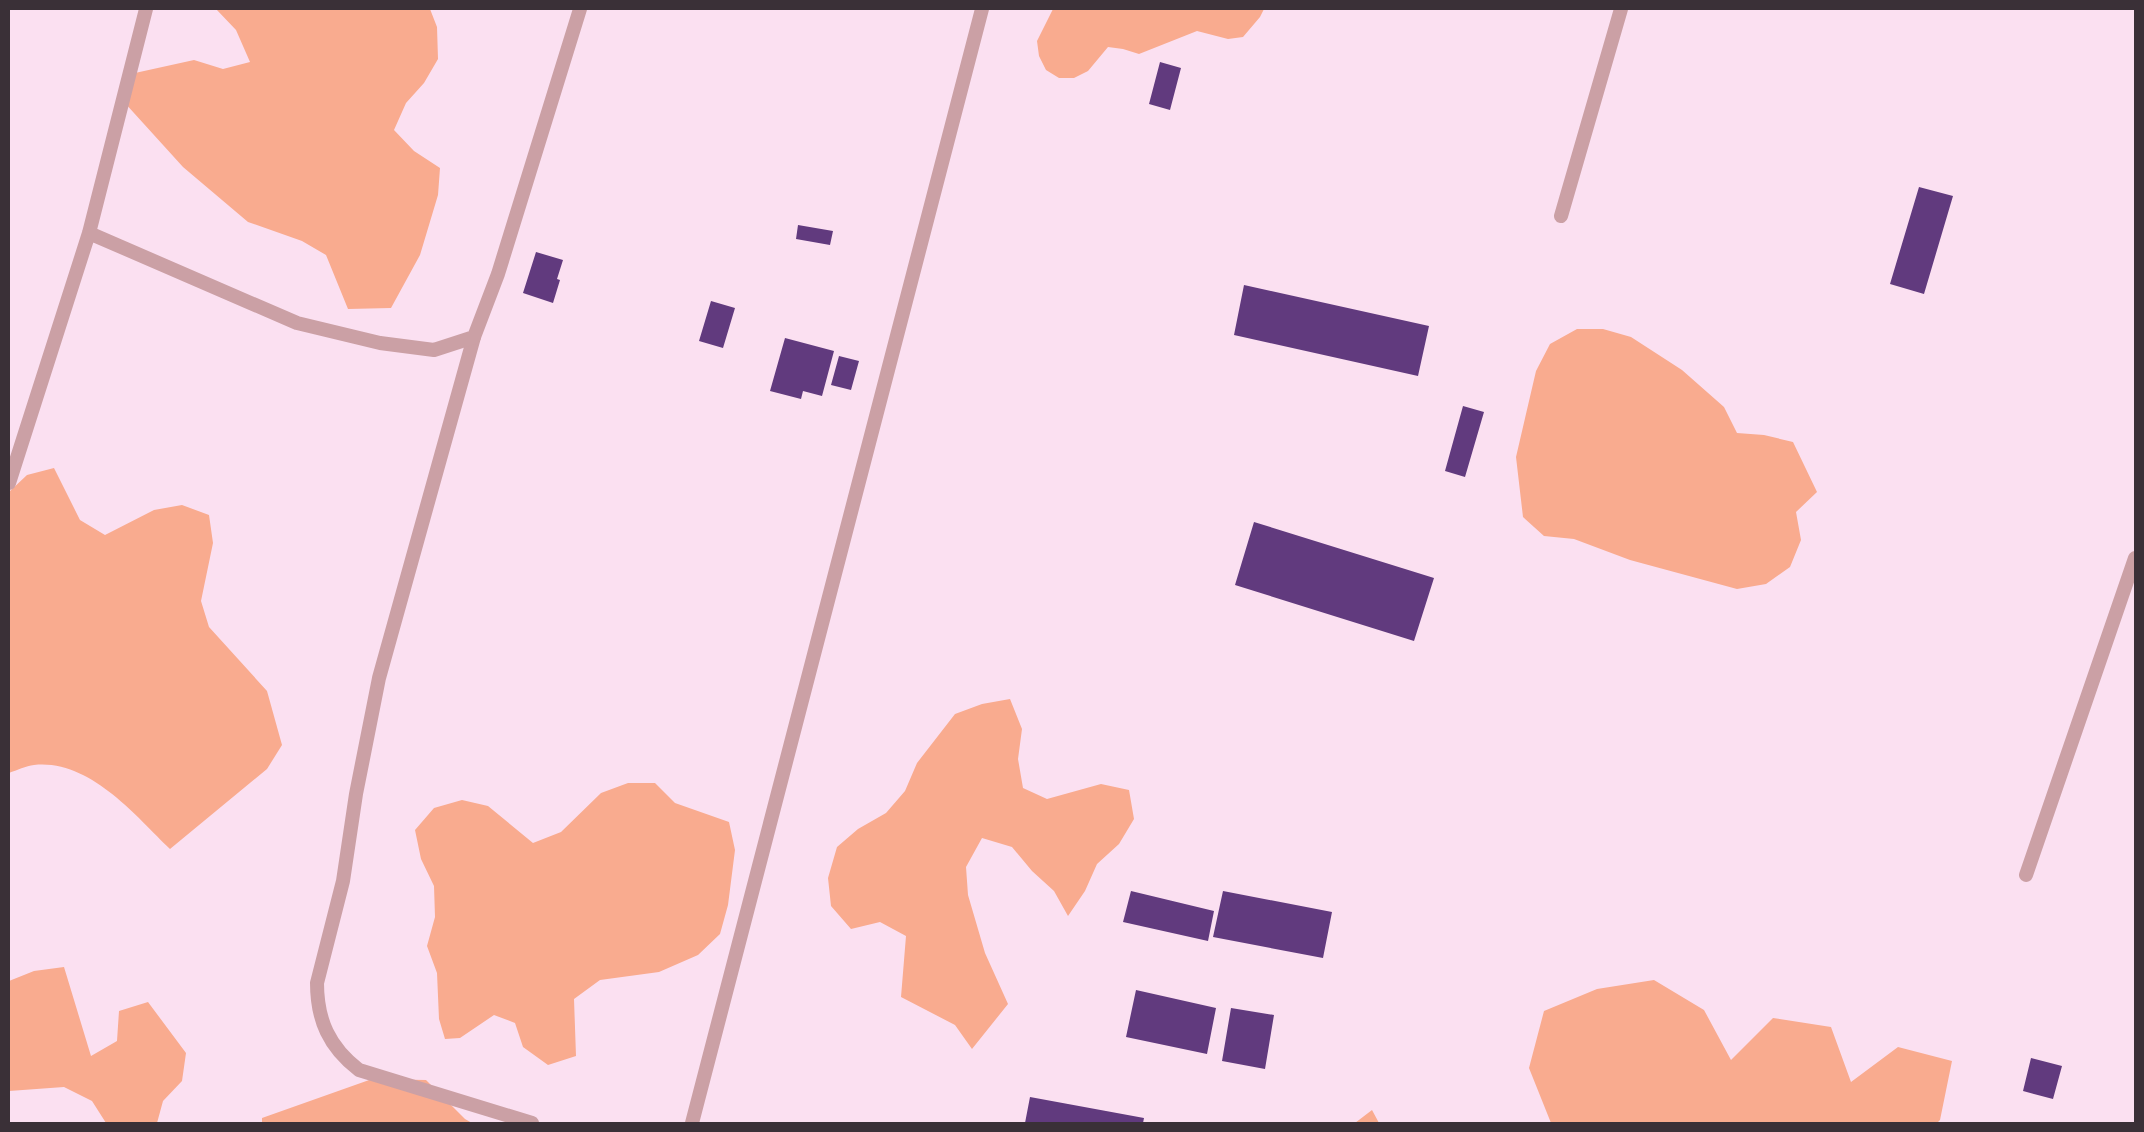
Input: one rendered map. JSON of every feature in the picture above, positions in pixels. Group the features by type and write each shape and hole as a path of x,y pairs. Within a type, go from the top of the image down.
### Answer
{"street":[{"path":"9,483 89,233 146,9"},
{"path":"532,1123 359,1070 346,1060 325,1032 319,1016 317,983 343,881 356,794 379,678 474,337 498,274 580,9"},
{"path":"692,1123 982,9"},
{"path":"1561,216 1621,9"},
{"path":"89,233 297,323 380,343 434,350 474,337"},
{"path":"2026,875 2135,558"}],"shaded area":[{"path":"216,9 430,9 437,27 438,59 424,83 406,103 394,130 414,151 440,168 438,195 420,255 391,308 348,309 326,255 302,241 248,222 183,167 124,102 135,73 194,60 223,69 250,62 236,30"},
{"path":"1053,9 1264,9 1260,17 1243,37 1228,39 1197,31 1139,54 1108,47 1088,71 1074,78 1059,78 1046,70 1039,56 1037,41"},
{"path":"1577,329 1603,329 1631,337 1682,370 1724,407 1737,433 1764,435 1793,442 1817,492 1796,512 1801,540 1790,567 1766,584 1737,589 1630,560 1574,539 1544,536 1523,517 1516,457 1536,371 1550,344"},
{"path":"54,468 80,520 105,535 154,510 182,505 209,515 213,543 201,601 209,627 267,691 282,745 267,769 170,849 110,792 74,771 54,765 34,765 9,773 9,492 27,475"},
{"path":"1010,699 1022,729 1018,759 1023,788 1047,799 1101,784 1129,790 1134,819 1119,844 1097,864 1085,891 1068,916 1054,891 1032,871 1012,847 982,838 966,867 968,895 985,953 1008,1004 972,1049 955,1025 901,997 906,936 880,922 851,929 831,906 828,878 837,847 858,829 886,813 905,791 917,763 955,714 982,704"},
{"path":"628,783 655,783 675,803 729,822 735,850 728,905 720,934 698,955 659,972 600,980 574,999 576,1056 548,1065 523,1047 515,1023 494,1015 460,1038 445,1039 439,1019 437,973 427,946 435,917 434,886 421,859 415,830 434,808 462,800 488,806 533,843 561,832 601,793"},
{"path":"64,967 91,1056 117,1041 119,1011 148,1002 186,1053 182,1081 163,1101 157,1123 106,1123 92,1101 64,1087 9,1091 9,981 34,971"},
{"path":"1654,980 1704,1010 1731,1060 1773,1018 1831,1027 1851,1082 1898,1047 1952,1061 1940,1120 1937,1123 1551,1123 1529,1068 1544,1011 1597,989"},
{"path":"372,1079 426,1080 465,1119 472,1123 262,1123 262,1118"},
{"path":"1372,1110 1379,1123 1355,1123"}],"building":[{"path":"1160,62 1181,68 1170,110 1149,104"},
{"path":"1919,187 1953,196 1924,294 1890,284"},
{"path":"798,225 833,231 830,245 796,239"},
{"path":"536,252 563,260 557,279 560,280 553,303 523,293"},
{"path":"1244,285 1429,326 1418,376 1234,335"},
{"path":"711,301 735,308 723,348 699,341"},
{"path":"785,338 834,351 822,396 803,391 801,399 770,391"},
{"path":"839,356 859,361 851,390 831,385"},
{"path":"1463,406 1484,412 1465,477 1445,471"},
{"path":"1254,522 1434,578 1414,641 1235,585"},
{"path":"1131,891 1214,911 1208,941 1123,922"},
{"path":"1223,891 1332,912 1323,958 1213,937"},
{"path":"1136,990 1216,1008 1207,1054 1126,1037"},
{"path":"1231,1008 1274,1015 1265,1069 1222,1061"},
{"path":"2031,1058 2062,1066 2053,1099 2023,1091"},
{"path":"1030,1097 1144,1118 1143,1123 1025,1123"}]}
